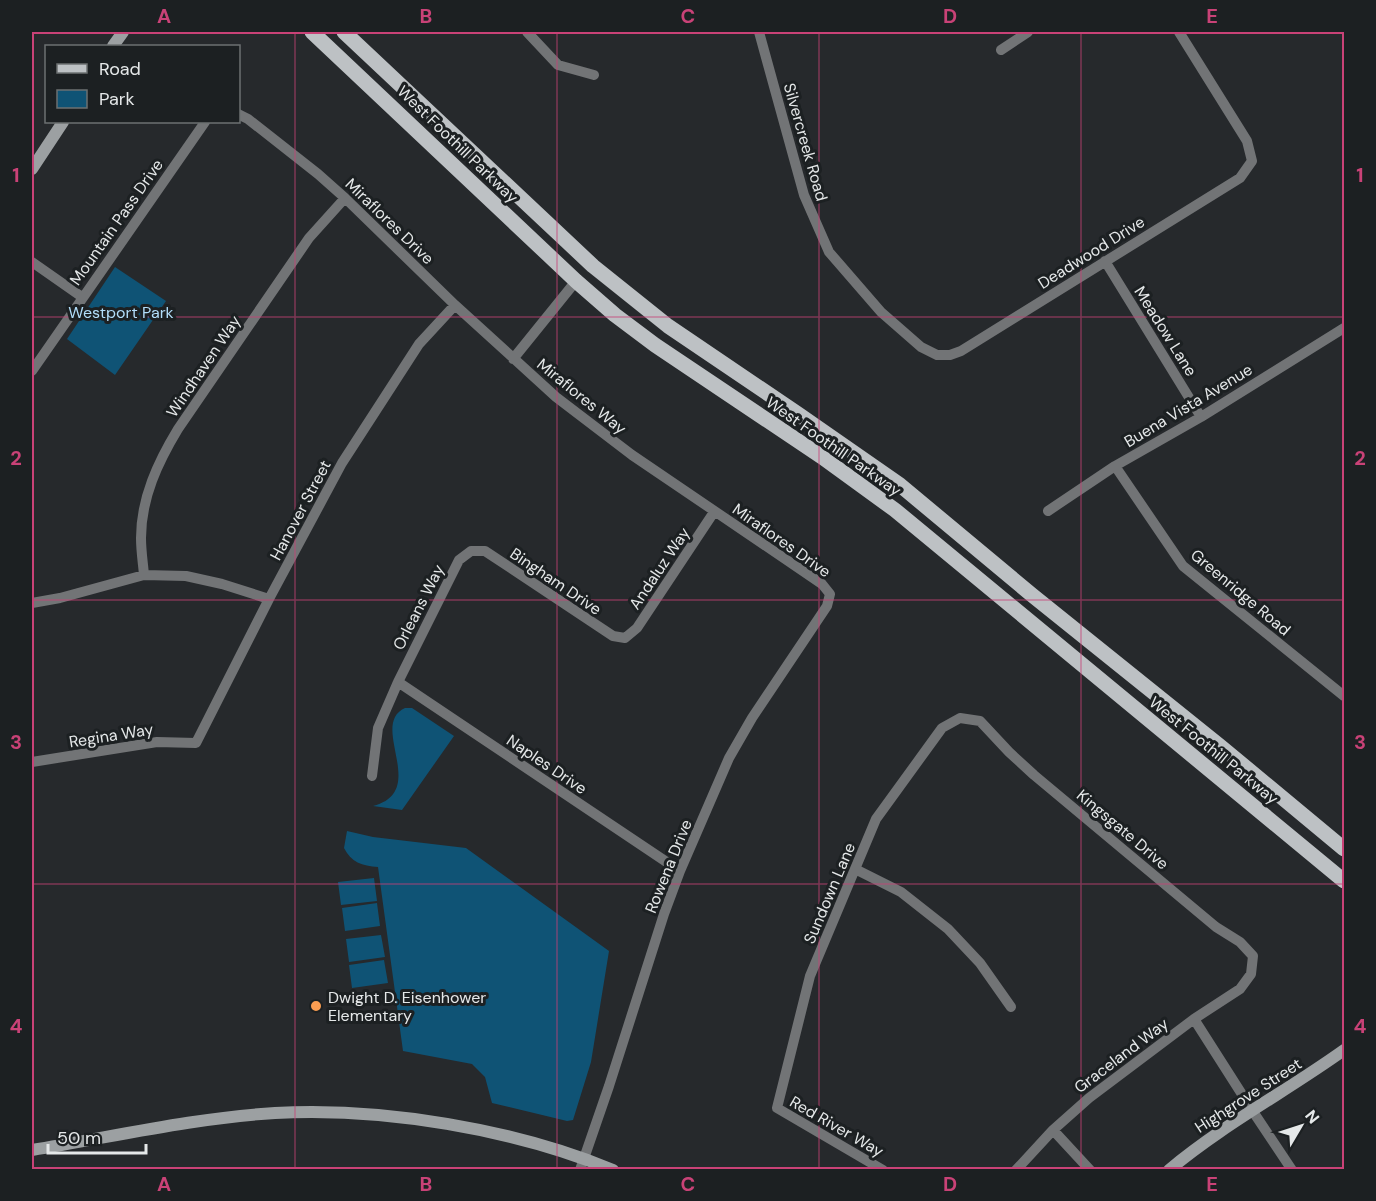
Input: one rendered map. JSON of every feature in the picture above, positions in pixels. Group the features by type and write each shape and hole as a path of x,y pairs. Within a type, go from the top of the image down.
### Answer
{"main road":[{"path":"114,45 123,32"},
{"name":"West Foothill Parkway","path":"312,32 615,315 654,345 822,457 895,510 1344,880"},
{"name":"West Foothill Parkway","path":"344,32 593,266 668,326 900,485 1344,849"},
{"path":"32,169 62,123"},
{"name":"Highgrove Street","path":"1169,1170 1252,1110 1311,1074 1344,1050"},
{"path":"32,1150 206,1120 274,1113 328,1112 399,1118 464,1127 530,1142 582,1164 613,1170"}],"street":[{"name":"Silvercreek Road","path":"759,32 804,195 829,252 881,312 921,347 937,355"},
{"path":"1001,50 1028,32"},
{"name":"Deadwood Drive","path":"937,355 950,355 961,351 1240,178 1252,162 1247,141 1179,32"},
{"path":"533,34 558,65 594,75"},
{"name":"Miraflores Drive","path":"240,115 318,174 345,198 513,358"},
{"name":"Mountain Pass Drive","path":"32,371 204,123"},
{"name":"Windhaven Way","path":"144,575 141,537 145,503 157,466 167,447 309,238 345,198"},
{"name":"Meadow Lane","path":"1105,261 1201,417"},
{"path":"32,262 82,297"},
{"name":"Miraflores Way","path":"576,281 513,358 556,397 624,449 714,512"},
{"name":"Hanover Street","path":"196,743 269,599 342,463 419,344 455,305"},
{"name":"Buena Vista Avenue","path":"1048,511 1114,466 1201,417 1344,328"},
{"name":"Greenridge Road","path":"1114,466 1183,567 1344,696"},
{"name":"Miraflores Drive","path":"714,512 822,584 830,594"},
{"name":"Andaluz Way","path":"624,638 637,628 714,512"},
{"name":"Bingham Drive","path":"471,551 485,551 613,636 624,638"},
{"name":"Orleans Way","path":"372,776 378,728 398,682 459,560 471,551"},
{"path":"32,603 60,598 144,575 186,576 222,584 269,599"},
{"name":"Rowena Drive","path":"582,1164 660,925 729,758 752,718 827,606 830,594"},
{"name":"Naples Drive","path":"398,682 680,872"},
{"name":"Sundown Lane","path":"777,1108 810,976 876,819 942,728 960,718"},
{"name":"Kingsgate Drive","path":"960,718 980,721 1034,775 1216,927 1240,942 1253,956 1251,974"},
{"name":"Regina Way","path":"32,762 157,742 196,743"},
{"path":"855,869 901,892 948,929 980,963 1011,1007"},
{"name":"Graceland Way","path":"1016,1170 1053,1130 1098,1090 1194,1019 1240,989 1251,974"},
{"path":"1194,1019 1292,1170"},
{"name":"Red River Way","path":"777,1108 883,1170"},
{"path":"1053,1130 1090,1170"}],"green space":[{"name":"Westport Park","path":"115,267 166,301 115,375 67,339"},
{"path":"405,708 412,708 454,736 402,810 373,806 389,798 397,787 397,758 392,728 395,716"},
{"path":"347,831 373,837 466,848 609,951 591,1062 573,1120 567,1121 492,1103 485,1077 472,1064 403,1051 378,867 367,866 350,857 344,848"},
{"path":"374,878 377,901 341,905 338,882"},
{"path":"377,903 380,926 345,931 342,908"},
{"path":"381,935 385,957 349,962 346,939"},
{"path":"384,960 388,983 352,988 349,965"}],"place":[{"name":"Dwight D. Eisenhower Elementary","path":"316,1006"}]}
